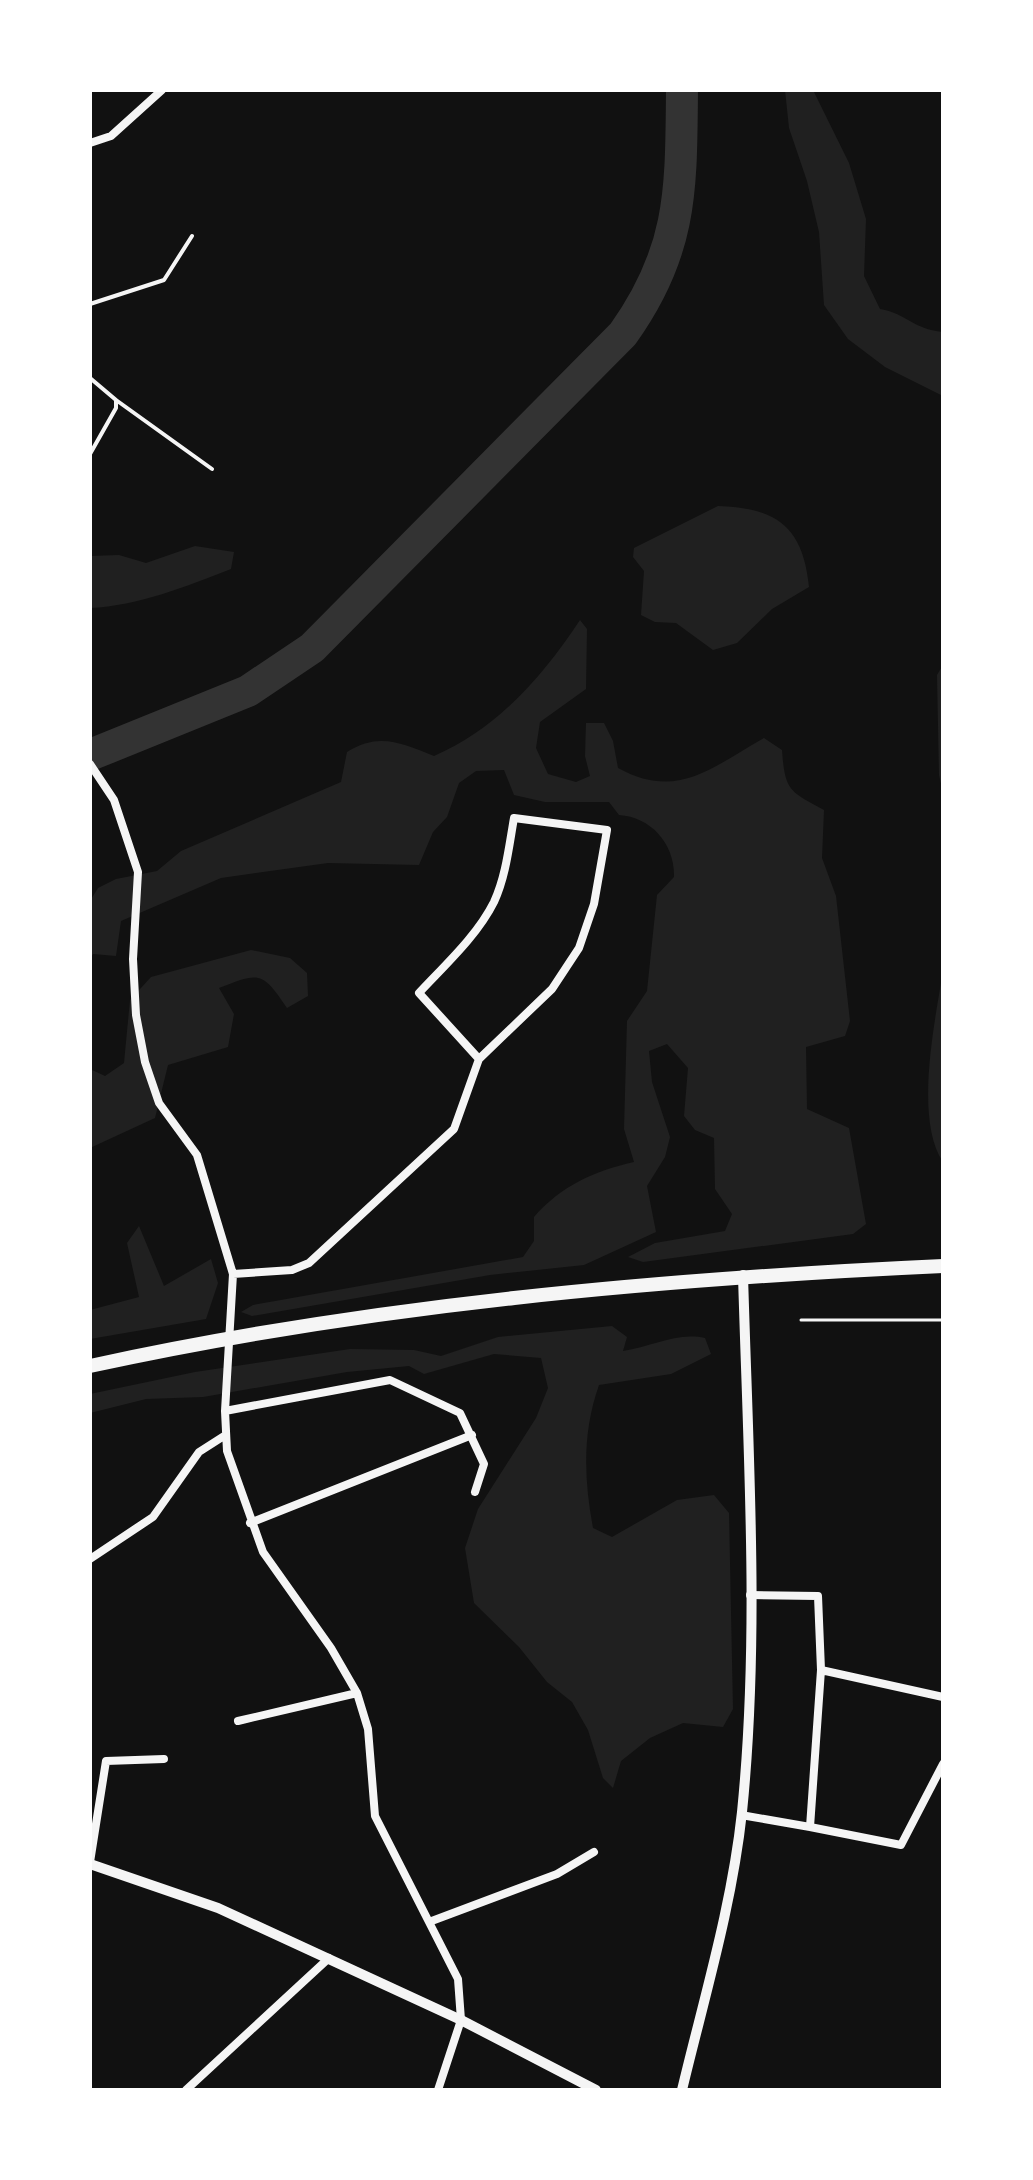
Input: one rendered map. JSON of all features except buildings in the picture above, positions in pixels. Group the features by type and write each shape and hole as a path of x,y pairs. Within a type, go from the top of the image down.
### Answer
{"main road":[{"path":"90,1366 274,1330 381,1315 743,1275 943,1266"}],"street":[{"path":"90,143 111,136 162,90"},
{"path":"91,767 114,800 138,872 133,959 136,1015 145,1062 159,1103 197,1155 233,1274 224,1436 250,1523 280,1581 331,1648 357,1693 368,1729 375,1816 458,1979 461,2020 438,2090"},
{"path":"233,1274 292,1270 309,1263 454,1129 479,1059 552,989 579,948 594,904 607,830 514,818 505,871 493,903 466,942 419,993 479,1059"},
{"path":"682,2090 725,1913 741,1815 749,1705 750,1595 743,1275"},
{"path":"225,1407 390,1380 460,1413 484,1464 475,1492"},
{"path":"250,1523 472,1435"},
{"path":"90,1559 153,1517 199,1452 224,1436"},
{"path":"750,1595 818,1596 821,1670 810,1827"},
{"path":"821,1670 943,1697"},
{"path":"238,1721 357,1693"},
{"path":"164,1759 106,1761 90,1863 206,1904 329,1958 461,2020 596,2090"},
{"path":"741,1815 901,1845 943,1764"},
{"path":"429,1922 557,1874 594,1852"},
{"path":"186,2090 329,1958"}],"lane":[{"path":"90,304 164,280 192,236"},
{"path":"90,378 212,469"},
{"path":"90,454 116,408 116,400"}],"path":[{"path":"801,1320 943,1320"}],"shaded area":[{"path":"785,90 813,90 849,163 866,219 864,276 880,309 924,328 943,332 943,396 885,367 848,339 824,305 819,232 807,181 789,128"},
{"path":"718,506 756,511 783,524 800,549 809,587 772,609 737,643 713,650 676,623 655,622 641,615 644,571 633,557 634,548"},
{"path":"195,546 234,552 231,569 144,599 90,608 90,556 119,555 146,563"},
{"path":"580,620 587,629 586,689 540,722 536,748 548,774 576,782 590,776 585,756 586,723 604,723 613,741 618,768 659,781 677,781 694,776 764,738 782,750 785,774 791,788 824,810 822,858 836,896 850,1021 845,1036 806,1047 807,1109 849,1128 866,1224 853,1234 643,1262 628,1257 655,1243 725,1231 732,1214 715,1189 714,1138 695,1130 684,1116 688,1068 667,1044 649,1051 652,1082 670,1137 665,1157 647,1186 656,1232 584,1265 490,1275 252,1316 241,1312 253,1305 523,1257 534,1241 534,1217 544,1206 567,1188 592,1175 634,1162 624,1129 627,1021 647,991 657,895 674,877 670,854 659,834 651,827 619,815 609,802 545,802 514,795 504,770 476,771 459,783 447,817 433,832 419,865 328,863 221,878 121,921 116,956 93,954 90,959 90,901 98,888 116,879 157,871 181,851 341,782 347,752 359,746 369,742 390,742 434,756 457,745 517,699"},
{"path":"943,665 943,792 939,775 937,675"},
{"path":"251,950 290,958 307,973 308,996 287,1008 272,987 259,978 243,979 219,988 234,1014 228,1047 168,1065 155,1118 90,1148 90,1069 105,1076 124,1063 130,1000 151,977"},
{"path":"943,971 943,1162 934,1143 928,1096 932,1042"},
{"path":"139,1226 164,1286 211,1259 218,1283 206,1319 90,1339 90,1310 139,1297 127,1243"},
{"path":"612,1326 627,1337 623,1351 674,1338 694,1337 705,1338 711,1354 671,1374 599,1385 587,1438 586,1474 593,1528 612,1537 677,1500 714,1495 729,1513 733,1709 723,1727 683,1723 650,1738 621,1761 613,1788 603,1778 588,1730 572,1702 547,1682 519,1647 474,1603 465,1548 478,1509 536,1418 548,1388 541,1358 494,1354 424,1374 409,1366 347,1372 203,1397 146,1399 90,1413 90,1394 195,1372 350,1349 414,1350 441,1356 498,1337"}],"waterway":[{"path":"90,755 248,691 312,648 623,334 657,274 675,218 681,158 682,90"}]}
